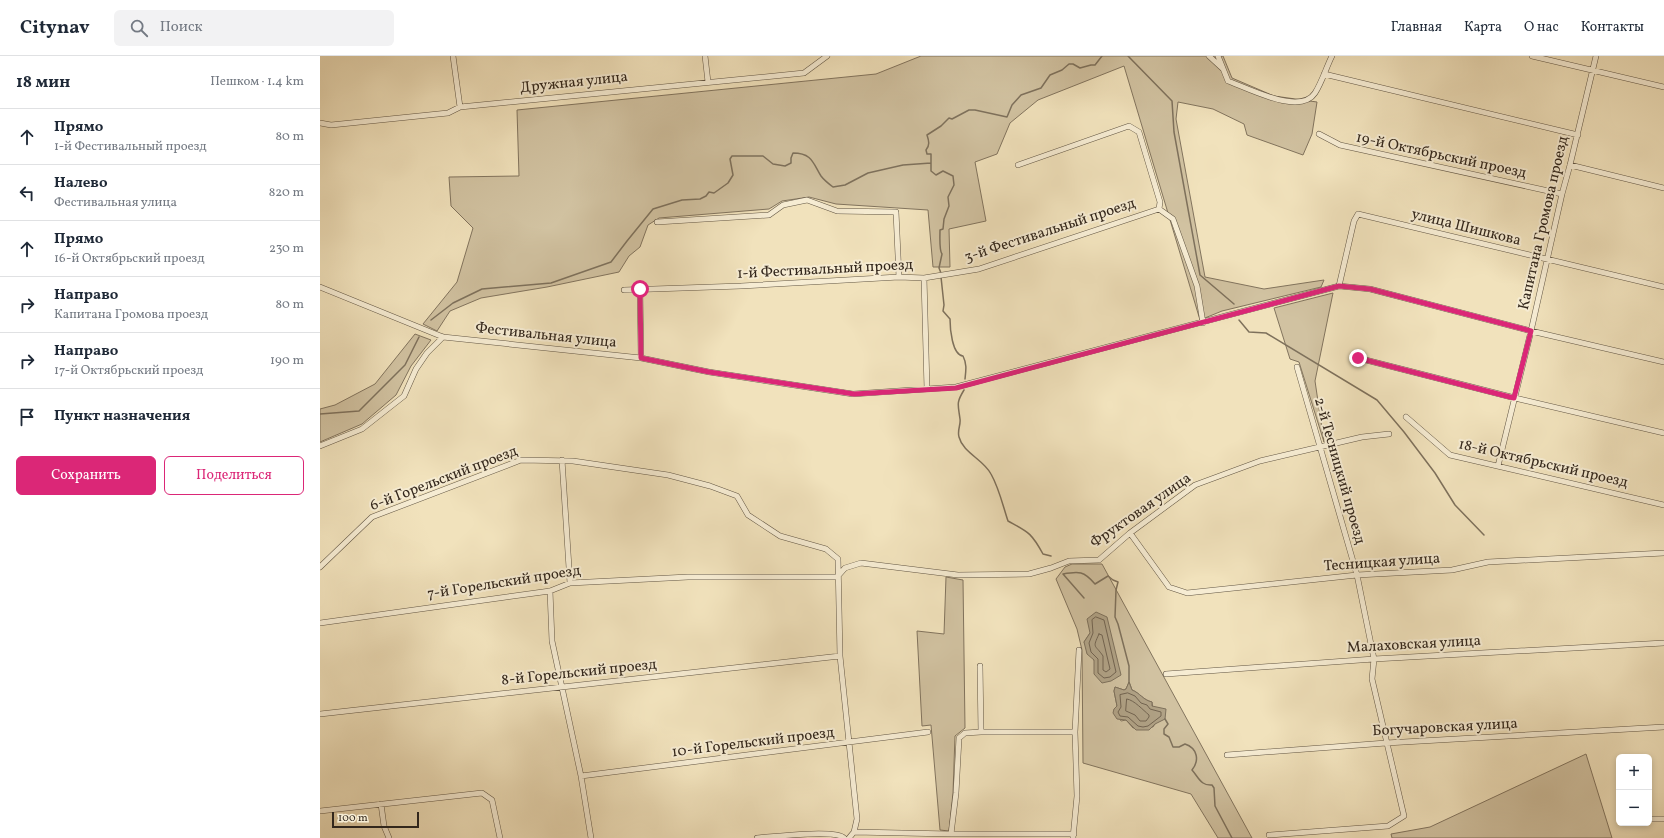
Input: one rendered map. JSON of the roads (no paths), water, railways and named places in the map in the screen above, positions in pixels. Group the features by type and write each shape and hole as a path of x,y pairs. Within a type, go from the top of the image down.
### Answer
{"street":[{"path":"453,56 460,107"},
{"path":"705,56 708,82"},
{"name":"Дружная улица","path":"320,123 331,125 430,115 448,113 460,107 804,73 827,56"},
{"path":"1209,56 1224,70"},
{"path":"1218,56 1228,81 1273,99 1300,103 1314,94 1332,56"},
{"path":"1532,56 1664,87"},
{"name":"Капитана Громова проезд","path":"1498,466 1596,56"},
{"path":"1324,74 1578,135"},
{"path":"1018,165 1129,126 1139,132 1160,202 1159,209 1173,218 1197,286 1203,323"},
{"name":"19-й Октябрьский проезд","path":"1319,134 1340,146 1562,194"},
{"path":"1570,165 1664,188"},
{"path":"657,222 769,215 784,205 807,200 837,211 896,212 899,277"},
{"name":"3-й Фестивальный проезд","path":"924,278 980,269 1159,209"},
{"name":"улица Шишкова","path":"1339,286 1354,221 1358,214 1664,287"},
{"name":"1-й Фестивальный проезд","path":"624,290 741,286 899,277 924,278 927,389"},
{"path":"1339,286 1370,289 1531,331 1664,362"},
{"name":"Фестивальная улица","path":"320,287 443,337 641,358 709,372 854,394 956,388 1339,286"},
{"path":"640,289 641,358"},
{"path":"320,446 362,429 404,396 416,369 427,353 443,337"},
{"path":"1358,358 1514,398 1664,434"},
{"name":"2-й Тесницкий проезд","path":"1269,835 1388,826 1404,816 1372,679 1374,659 1356,575 1321,447 1297,367"},
{"name":"18-й Октябрьский проезд","path":"1406,417 1450,455 1664,505"},
{"name":"Фруктовая улица","path":"838,577 845,568 860,563 958,575 1028,574 1052,568 1069,561 1099,560 1130,532 1196,485 1260,461 1362,437 1389,434"},
{"name":"6-й Горельский проезд","path":"320,567 372,517 521,460 562,460 668,475 710,486 737,496 748,515 780,536 826,549 838,559 838,577"},
{"path":"562,460 570,583"},
{"name":"Тесницкая улица","path":"1130,532 1169,587 1187,593 1356,575 1452,570 1488,562 1664,553"},
{"name":"7-й Горельский проезд","path":"320,623 550,591 570,583 688,577 838,577"},
{"path":"838,577 840,656 857,819 854,832 850,838"},
{"path":"550,591 552,641 580,776 591,838"},
{"name":"Малаховская улица","path":"1166,674 1374,659 1664,643"},
{"path":"854,832 951,834 965,836 1073,836 1077,796 1075,732 1079,650"},
{"name":"8-й Горельский проезд","path":"320,714 840,656"},
{"path":"980,666 981,732"},
{"name":"Богучаровская улица","path":"1228,755 1386,743 1664,727"},
{"name":"10-й Горельский проезд","path":"580,776 928,732"},
{"path":"951,834 956,793 959,738 965,732 1075,732"},
{"path":"320,811 482,793 492,800 500,838"},
{"path":"381,804 384,826 389,838"},
{"path":"1652,819 1664,819"},
{"path":"757,838 824,834 842,836 844,838"}],"water":[{"path":"1096,612 1107,617 1121,675 1111,681 1102,683 1094,674 1094,660 1087,654 1084,642 1090,633 1087,619"},
{"path":"1129,682 1132,690 1146,700 1152,702 1152,706 1166,709 1165,719 1155,724 1149,730 1136,730 1126,720 1117,719 1113,713 1117,706 1114,691 1115,687 1124,690"}],"waterway":[{"path":"941,273 939,268 942,254 940,246 940,230 943,229 944,219 949,206 948,197 954,185 953,176 943,171 936,175 931,171 931,154 927,154 926,150 929,143 927,135 941,126 949,118 952,119 969,110 1007,117 1012,105 1021,95 1041,88 1050,75 1062,70 1069,64 1073,64 1080,68 1095,65 1102,56"},
{"path":"1128,56 1172,101 1174,132 1200,275 1234,304"},
{"path":"431,320 453,303 482,289 551,283 611,262 653,209 682,200 700,199 706,196 709,192 714,193 728,183 733,175 730,159 732,156 763,156 773,164 785,166 791,163 793,153 799,153 808,157 814,163 821,176 833,187 845,185 868,173 903,165 931,163"},
{"path":"941,277 944,305 943,311 950,319 951,334 956,351 963,356 965,362 965,379"},
{"path":"1239,320 1249,332 1266,333 1377,400 1404,432 1435,473 1455,505 1484,535"},
{"path":"320,414 359,411 405,365 419,337"},
{"path":"964,390 958,404 960,421 959,437 961,443 983,464 991,474 999,491 1008,521 1028,533 1043,554 1051,556"},
{"path":"1063,574 1073,572 1081,573 1095,584 1108,576 1118,582 1116,590 1115,617 1129,666 1129,683"},
{"path":"1063,574 1084,598"},
{"path":"1165,719 1168,724 1164,729 1164,734 1169,737 1173,747 1179,747 1185,744 1195,751 1196,762 1192,770 1203,783 1212,785 1214,788 1215,806 1232,838"}]}
